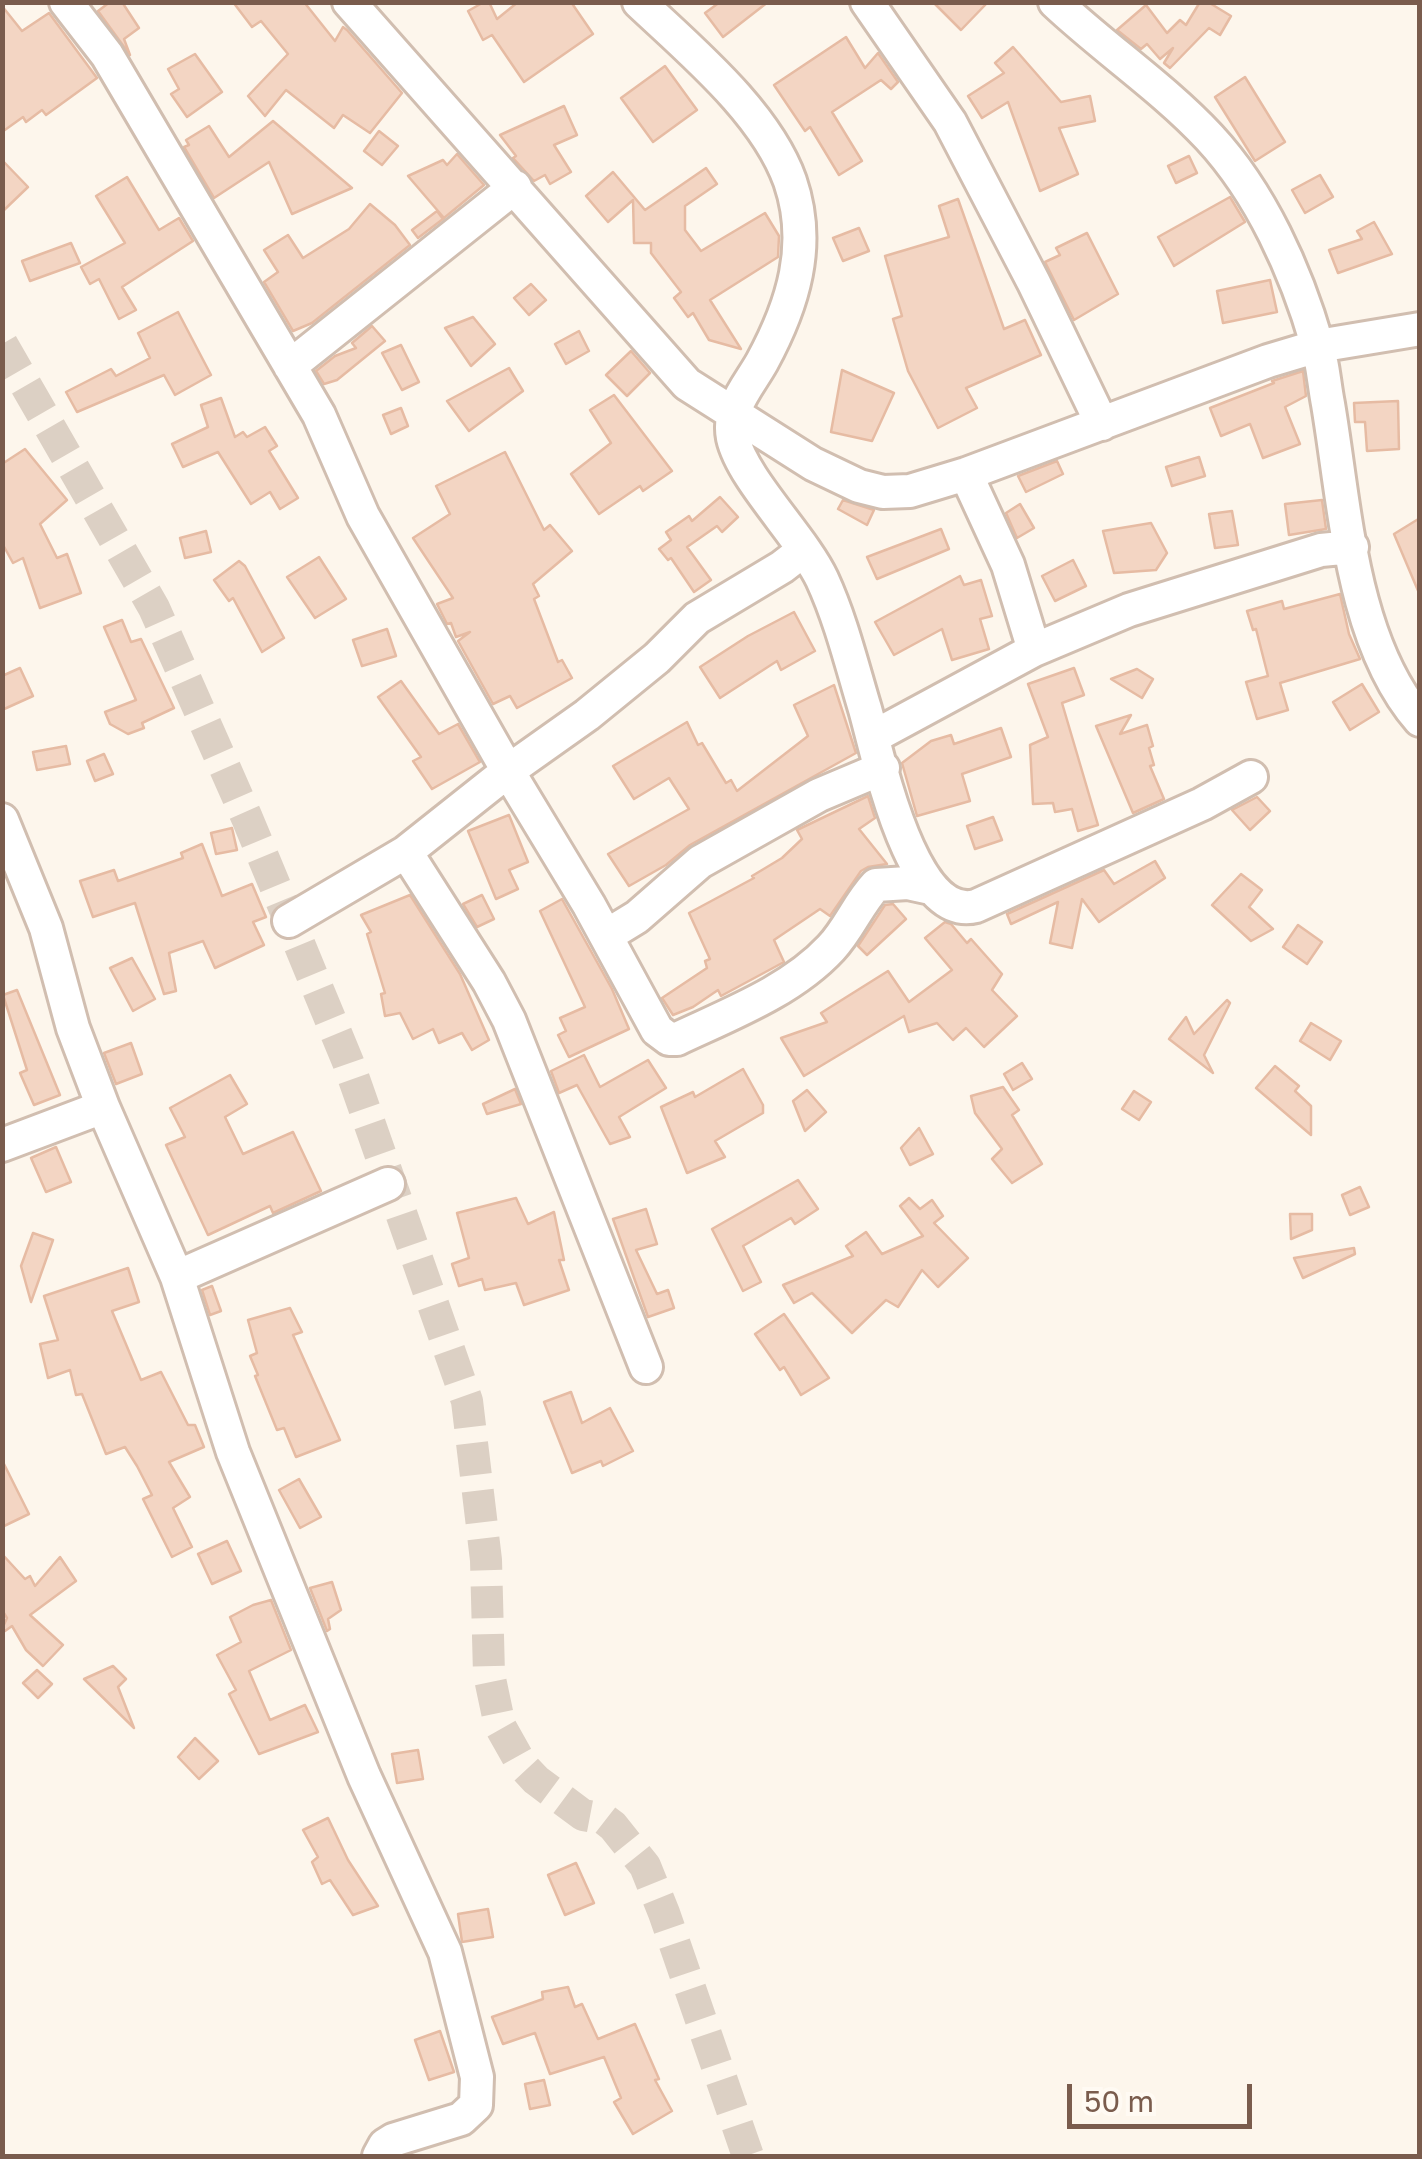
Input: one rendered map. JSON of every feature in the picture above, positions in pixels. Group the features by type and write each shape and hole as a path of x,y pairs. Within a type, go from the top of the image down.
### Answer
{"street":[{"path":"66,2 106,55 319,415 363,516 662,1036 677,1039 778,990 811,969 834,945 876,886 908,883 931,888"},
{"path":"349,2 687,384 813,464 871,489 910,491 966,474 1268,361 1318,346 1420,328"},
{"path":"639,2 742,104 780,158 797,208 801,234 796,284 780,326 732,415 734,440 747,466 822,578 912,860 931,888 951,903 976,906 1202,804 1251,776"},
{"path":"867,2 950,122 1102,424"},
{"path":"1055,2 1147,78 1211,139 1253,197 1285,256 1318,346 1352,548 1378,651 1402,700 1420,720"},
{"path":"290,366 515,186"},
{"path":"966,474 1008,566 1034,650"},
{"path":"606,936 637,917 700,862 819,795 1034,650 1129,610 1182,593 1321,550 1352,548"},
{"path":"290,922 406,852 508,771 587,716 657,658 697,618 804,550"},
{"path":"2,820 42,916 73,1028 102,1107 177,1278 232,1452 364,1776 445,1952 479,2092 470,2113 461,2119 392,2140 379,2156"},
{"path":"406,852 509,1020 646,1367"},
{"path":"2,1145 102,1107"},
{"path":"177,1278 388,1184"}],"building":[{"path":"110,2 122,2 139,28 124,39 130,55 98,11"},
{"path":"233,2 304,2 335,41 343,27 347,30 402,93 370,133 343,115 334,128 286,90 265,116 248,96 288,54 261,21 252,27"},
{"path":"489,2 497,19 518,2 571,2 593,34 524,82 492,35 483,40 468,11"},
{"path":"720,2 768,2 723,37 705,13"},
{"path":"933,2 988,2 961,30"},
{"path":"1200,2 1208,2 1231,16 1220,35 1209,28 1170,68 1164,63 1173,48 1160,59 1147,44 1141,49 1117,30 1146,5 1167,33 1180,20 1186,25"},
{"path":"2,6 22,31 49,13 97,78 46,115 42,110 26,122 23,117 2,132"},
{"path":"846,37 865,68 878,53 898,82 891,89 881,80 832,112 862,161 839,175 810,127 805,131 774,85"},
{"path":"1013,47 1061,102 1090,96 1095,121 1059,128 1078,174 1040,191 1008,102 982,118 968,96 1004,73 995,63"},
{"path":"195,54 222,92 187,117 171,94 179,89 168,69"},
{"path":"665,66 697,110 653,142 621,98"},
{"path":"1245,77 1285,142 1255,161 1215,97"},
{"path":"564,106 577,135 554,145 571,172 550,184 545,175 534,181 513,158 516,156 500,135"},
{"path":"273,121 352,188 292,214 269,162 214,198 184,147 189,145 186,140 209,126 229,157"},
{"path":"379,131 398,146 382,165 364,151"},
{"path":"457,154 484,185 444,218 408,176 443,160 447,165"},
{"path":"1189,156 1197,173 1176,183 1168,166"},
{"path":"2,160 28,187 2,212"},
{"path":"706,168 717,184 685,206 685,230 701,251 765,213 779,236 778,257 710,300 741,349 709,340 693,313 688,317 674,298 681,292 651,253 651,243 634,243 633,200 608,222 586,196 613,172 645,210"},
{"path":"1320,175 1333,197 1305,213 1292,190"},
{"path":"127,177 159,230 179,218 193,241 122,287 136,310 119,319 99,279 90,284 81,267 125,243 96,196"},
{"path":"1230,197 1245,222 1174,266 1158,237"},
{"path":"958,199 1004,329 1025,320 1041,355 966,388 977,408 938,428 908,371 893,319 902,316 885,256 949,237 939,206"},
{"path":"370,204 395,225 410,245 312,323 293,331 264,282 278,272 264,250 288,235 303,258 349,229"},
{"path":"437,211 443,219 418,238 412,230"},
{"path":"1374,222 1392,254 1338,273 1329,250 1362,239 1357,231"},
{"path":"859,228 869,251 843,261 833,238"},
{"path":"1087,233 1118,294 1074,320 1045,262 1060,255 1056,248"},
{"path":"71,243 80,263 30,281 22,261"},
{"path":"1270,280 1277,312 1223,323 1217,291"},
{"path":"531,284 546,300 529,315 514,298"},
{"path":"178,312 211,375 175,395 164,375 77,412 66,392 111,369 116,376 150,358 138,333"},
{"path":"473,317 495,344 471,366 445,328"},
{"path":"372,326 385,341 337,380 324,384 316,371 335,356 356,348 352,343"},
{"path":"579,331 589,351 566,364 555,344"},
{"path":"401,345 419,382 402,390 382,353"},
{"path":"631,351 650,373 627,396 606,375"},
{"path":"509,368 523,391 469,431 447,401"},
{"path":"842,370 894,393 872,441 831,432"},
{"path":"1303,371 1306,396 1285,407 1300,444 1263,458 1250,424 1221,436 1210,408"},
{"path":"614,395 672,471 643,491 640,486 599,514 571,474 611,443 590,410"},
{"path":"221,398 235,437 243,432 247,437 265,427 277,446 269,451 298,498 280,509 270,492 251,504 218,452 183,467 172,444 208,427 201,405"},
{"path":"1398,401 1399,449 1367,451 1365,422 1355,422 1354,403"},
{"path":"401,408 408,426 391,434 383,415"},
{"path":"25,449 67,500 40,524 57,558 67,554 81,593 40,608 23,558 13,563 2,543 2,464"},
{"path":"505,452 544,530 550,525 572,551 533,584 539,596 534,599 558,662 562,660 572,678 517,708 510,696 493,704 458,641 470,632 456,637 451,623 447,624 437,604 453,598 413,538 450,514 436,486"},
{"path":"1199,457 1205,476 1172,486 1166,467"},
{"path":"1057,461 1063,474 1026,492 1018,476"},
{"path":"720,497 738,517 722,532 717,526 687,547 711,580 694,592 671,558 668,560 659,549 671,540 666,532 689,516 692,521"},
{"path":"843,500 874,510 867,525 838,509"},
{"path":"1322,500 1326,529 1289,535 1285,504"},
{"path":"1020,504 1034,528 1017,538 1006,513"},
{"path":"1232,511 1238,545 1215,548 1209,514"},
{"path":"1420,518 1420,593 1419,593 1394,534"},
{"path":"1151,523 1167,553 1156,570 1114,573 1103,531"},
{"path":"941,529 949,549 877,579 867,557"},
{"path":"206,531 211,552 185,558 180,538"},
{"path":"319,557 346,599 315,618 287,577"},
{"path":"1073,560 1086,586 1055,601 1042,576"},
{"path":"239,561 284,638 262,652 233,598 229,601 214,580"},
{"path":"960,576 964,585 981,580 992,616 980,619 989,649 952,660 942,629 894,655 875,622"},
{"path":"1340,594 1349,634 1360,659 1280,683 1288,710 1257,719 1246,682 1268,676 1256,629 1253,630 1247,611 1282,601 1284,609"},
{"path":"794,612 815,651 781,670 777,661 720,698 700,667"},
{"path":"122,620 131,642 141,639 174,708 128,734 110,724 105,712 136,700 104,627"},
{"path":"387,629 396,656 362,666 353,640"},
{"path":"20,668 33,696 2,710 2,676"},
{"path":"1074,668 1084,695 1062,703 1098,825 1078,831 1072,809 1055,812 1053,803 1033,804 1030,745 1048,737 1028,684"},
{"path":"1137,669 1153,679 1142,698 1111,679"},
{"path":"401,681 439,734 458,724 480,762 432,789 413,761 421,757 378,697"},
{"path":"1362,684 1379,712 1350,730 1333,702"},
{"path":"834,685 856,753 690,845 666,865 629,886 608,854 689,809 669,778 634,799 613,766 687,722 698,745 702,743 726,783 731,780 737,791 808,736 794,705"},
{"path":"1131,715 1120,734 1147,725 1153,746 1149,748 1154,765 1150,766 1164,799 1133,813 1096,726"},
{"path":"1001,728 1011,757 962,774 970,801 917,816 902,763 931,741 951,735 954,744"},
{"path":"66,746 70,764 37,770 33,752"},
{"path":"104,754 113,774 95,781 87,761"},
{"path":"868,796 875,818 859,829 887,864 861,871 830,916 820,909 774,940 784,962 721,996 718,990 673,1015 662,998 707,968 705,961 710,959 689,913 782,858 802,839 797,830"},
{"path":"1257,797 1270,811 1250,830 1232,810"},
{"path":"509,815 528,862 509,870 518,889 496,899 468,831"},
{"path":"993,817 1002,840 975,849 967,826"},
{"path":"232,828 237,850 216,854 211,833"},
{"path":"202,844 222,896 252,884 266,917 253,922 264,945 215,968 203,941 169,953 176,991 164,994 135,903 93,917 80,881 114,870 118,881 183,858 181,853"},
{"path":"1155,861 1165,878 1099,922 1082,899 1072,948 1050,943 1058,902 1011,924 1007,914 1104,870 1114,884"},
{"path":"1241,874 1262,890 1249,907 1273,929 1251,941 1212,905"},
{"path":"410,895 460,974 489,1040 472,1050 462,1033 439,1043 433,1029 413,1039 400,1013 385,1016 381,994 385,993 367,934 371,932 361,915"},
{"path":"482,895 494,919 477,927 463,904"},
{"path":"562,899 612,989 629,1029 569,1057 558,1035 566,1031 560,1018 585,1007 540,911"},
{"path":"893,904 906,919 867,955 858,946 885,905"},
{"path":"945,922 967,943 971,939 1002,974 992,990 1017,1016 984,1047 966,1028 953,1040 937,1023 909,1032 904,1016 804,1076 781,1038 827,1022 821,1013 888,971 909,1002 952,970 925,938"},
{"path":"1298,925 1322,942 1307,964 1283,947"},
{"path":"132,958 155,999 133,1011 110,968"},
{"path":"17,990 60,1095 34,1105 20,1073 27,1070 3,995"},
{"path":"1227,1000 1230,1003 1204,1055 1213,1073 1169,1039 1186,1017 1194,1034"},
{"path":"1311,1023 1341,1041 1330,1060 1300,1041"},
{"path":"131,1043 142,1074 116,1084 104,1053"},
{"path":"584,1055 600,1087 648,1060 666,1088 619,1117 630,1137 610,1144 577,1085 559,1093 551,1071"},
{"path":"1022,1063 1032,1079 1013,1090 1004,1074"},
{"path":"1275,1066 1299,1086 1295,1091 1311,1106 1311,1135 1256,1088"},
{"path":"743,1069 763,1105 763,1113 715,1141 725,1157 687,1173 661,1107 693,1092 695,1097"},
{"path":"230,1075 247,1104 225,1117 243,1154 293,1132 321,1191 273,1213 270,1206 208,1235 166,1145 185,1137 170,1108"},
{"path":"1003,1087 1019,1110 1012,1115 1042,1164 1012,1183 992,1159 1002,1149 975,1113 971,1096"},
{"path":"515,1089 521,1104 487,1114 483,1104"},
{"path":"807,1090 826,1112 805,1131 793,1101"},
{"path":"1134,1091 1151,1102 1139,1120 1122,1109"},
{"path":"919,1128 933,1154 910,1165 901,1148"},
{"path":"56,1147 71,1182 46,1192 31,1158"},
{"path":"798,1180 818,1209 795,1224 791,1218 743,1246 761,1282 743,1291 712,1229"},
{"path":"1360,1187 1369,1207 1350,1215 1342,1195"},
{"path":"516,1198 528,1224 554,1212 564,1260 559,1260 569,1290 524,1305 516,1283 485,1290 482,1279 459,1286 452,1264 469,1258 457,1213"},
{"path":"909,1198 920,1209 932,1200 943,1216 934,1223 968,1258 938,1287 922,1270 898,1307 886,1300 852,1333 812,1293 794,1303 783,1285 853,1256 846,1246 866,1232 882,1254 923,1236 900,1206"},
{"path":"646,1209 657,1244 636,1250 657,1294 668,1290 674,1308 648,1317 613,1219"},
{"path":"1290,1214 1312,1214 1312,1230 1291,1239"},
{"path":"33,1233 53,1240 31,1302 21,1266"},
{"path":"1354,1248 1355,1254 1303,1278 1294,1258"},
{"path":"128,1268 139,1302 112,1311 141,1380 161,1372 188,1425 195,1425 204,1447 169,1462 190,1497 173,1508 192,1547 172,1557 143,1499 152,1495 137,1466 125,1447 106,1454 82,1394 76,1395 70,1370 48,1378 40,1344 58,1340 44,1296"},
{"path":"212,1286 221,1311 210,1315 202,1290"},
{"path":"290,1308 302,1332 293,1335 340,1440 296,1457 284,1428 277,1430 255,1376 258,1375 250,1356 257,1353 248,1320"},
{"path":"784,1314 829,1378 801,1395 784,1367 780,1370 755,1334"},
{"path":"571,1392 582,1423 610,1408 633,1451 603,1466 601,1461 572,1473 544,1402"},
{"path":"2,1460 29,1514 2,1527"},
{"path":"299,1479 321,1517 300,1528 279,1490"},
{"path":"227,1541 241,1571 212,1584 198,1554"},
{"path":"2,1554 25,1579 30,1576 35,1586 60,1557 76,1581 30,1615 63,1645 43,1666 26,1650 12,1626 2,1629 7,1618 2,1610"},
{"path":"332,1582 341,1610 328,1619 327,1631 310,1588"},
{"path":"271,1600 291,1650 249,1671 270,1720 305,1705 318,1732 259,1754 229,1694 236,1690 217,1655 241,1642 230,1617"},
{"path":"113,1666 126,1679 118,1687 134,1728 84,1679"},
{"path":"37,1670 52,1684 38,1698 23,1683"},
{"path":"195,1738 218,1761 199,1779 178,1757"},
{"path":"418,1750 423,1779 397,1783 392,1754"},
{"path":"328,1818 348,1860 378,1906 353,1915 330,1880 322,1884 312,1862 318,1857 303,1830"},
{"path":"576,1863 594,1903 565,1915 548,1875"},
{"path":"488,1909 493,1937 462,1942 458,1914"},
{"path":"568,1987 575,2007 582,2004 598,2039 635,2024 659,2079 655,2080 672,2111 633,2134 614,2102 621,2098 604,2057 550,2074 535,2033 503,2044 492,2017 543,1999 542,1992"},
{"path":"440,2031 454,2072 429,2080 415,2040"},
{"path":"544,2080 550,2105 530,2109 525,2084"}],"tunnel":[{"path":"2,344 154,608 247,818 348,1062 467,1401 486,1560 489,1674 500,1726 522,1765 536,1780 583,1815 604,1819 613,1826 645,1866 748,2156"}]}
